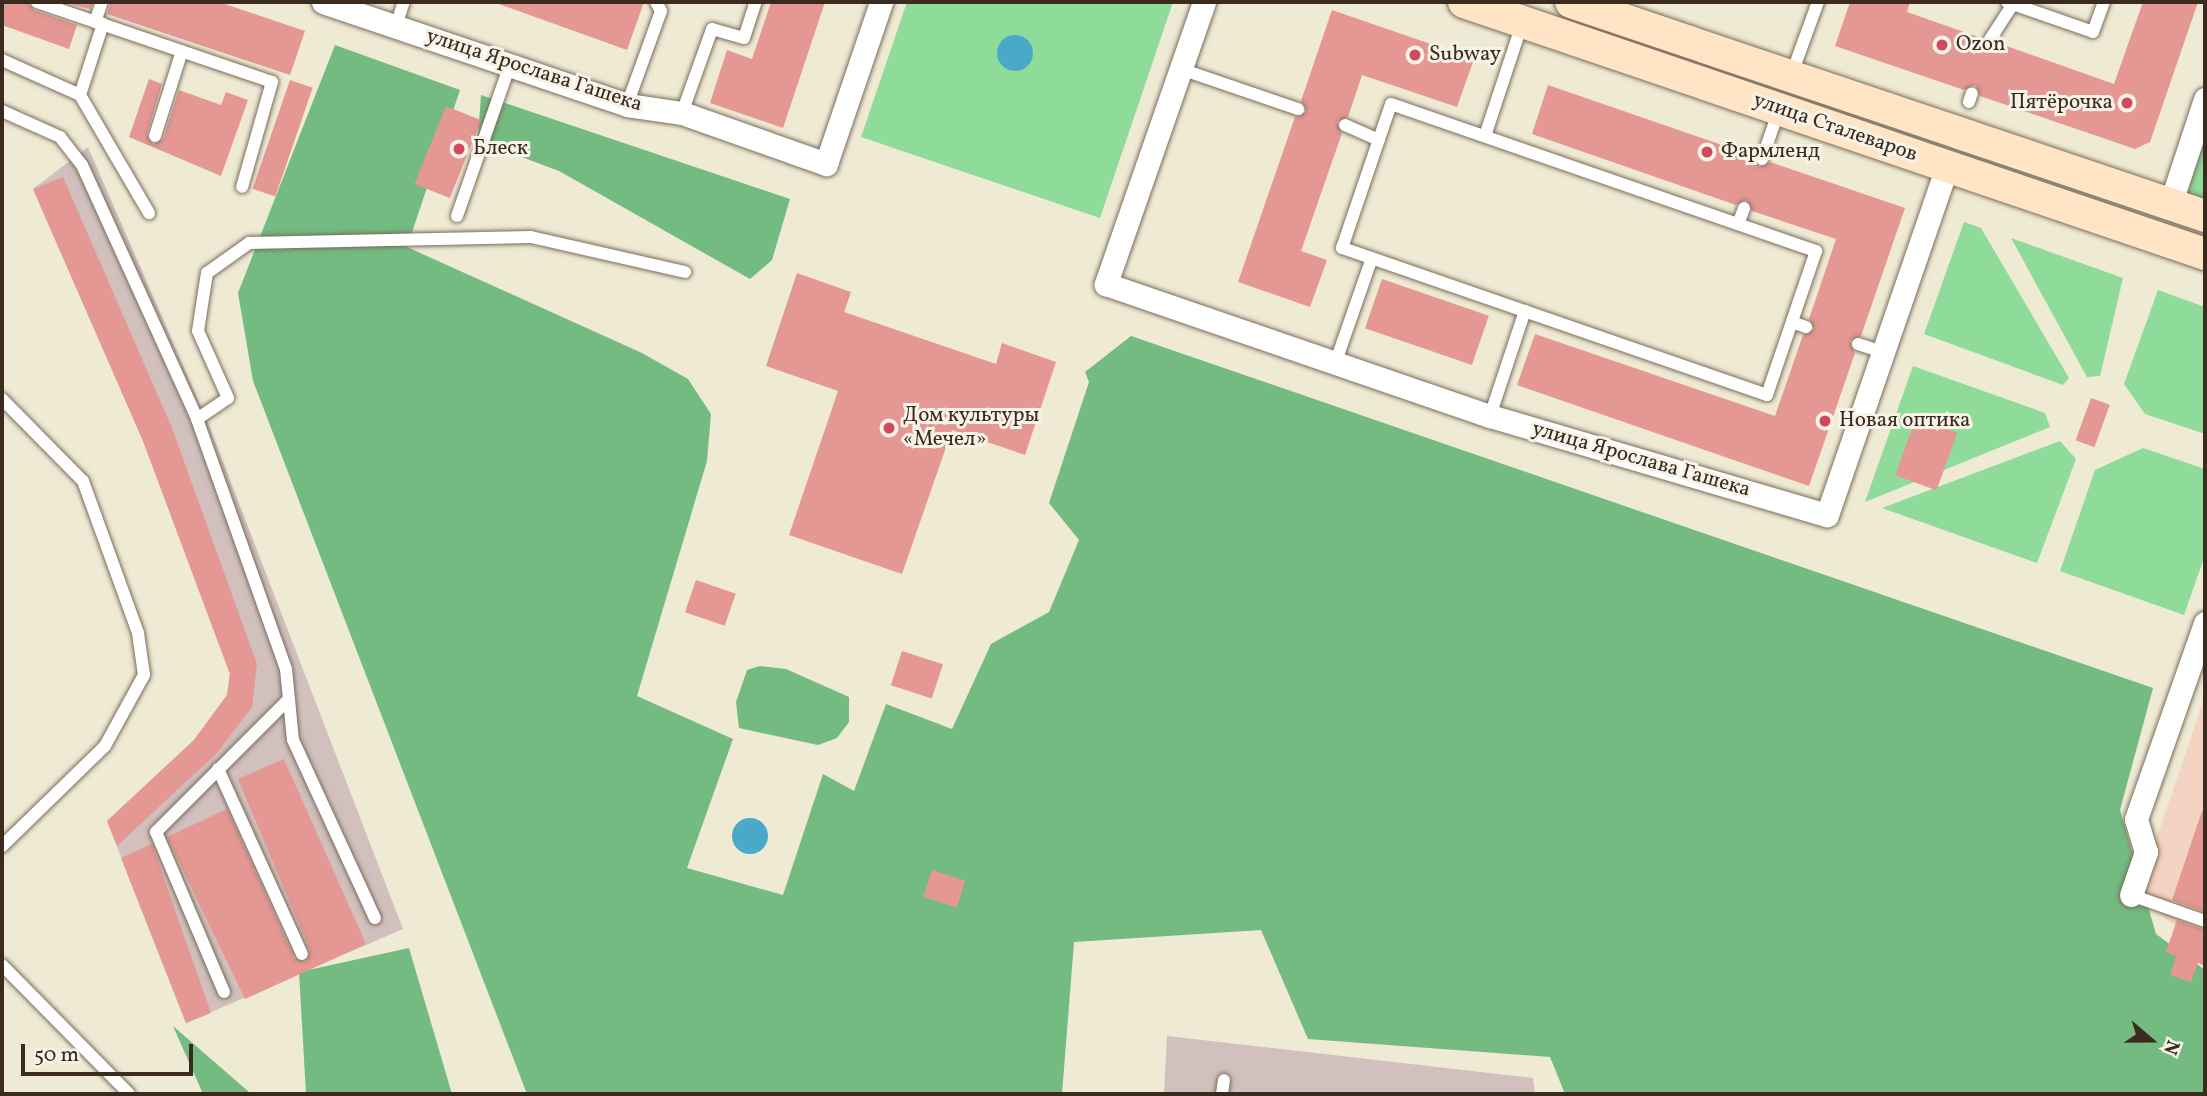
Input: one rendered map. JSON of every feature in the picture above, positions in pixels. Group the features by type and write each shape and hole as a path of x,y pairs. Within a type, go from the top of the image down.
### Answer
{"main road":[{"name":"улица Сталеваров","path":"1464,2 2205,254"},
{"name":"улица Сталеваров","path":"1571,2 2205,216"}],"street":[{"name":"улица Ярослава Гашека","path":"323,2 626,105 681,113 826,164 881,2"},
{"path":"1181,69 1204,2"},
{"name":"улица Ярослава Гашека","path":"1181,69 1106,284 1490,416 1826,515 1947,166"},
{"path":"2170,205 2205,99"},
{"path":"2131,895 2146,852 2136,819 2205,624"}],"lane":[{"path":"37,2 272,82 242,187"},
{"path":"80,95 102,2"},
{"path":"396,26 404,2"},
{"path":"626,105 661,10 656,2"},
{"path":"681,113 712,29 744,38 756,2"},
{"path":"1790,76 1818,2"},
{"path":"1989,41 2010,3 2093,32 2104,2"},
{"path":"1485,136 1523,22"},
{"path":"155,136 182,51"},
{"path":"2,60 80,95 149,213"},
{"path":"457,216 510,65"},
{"path":"1181,69 1298,109"},
{"path":"1391,104 1816,251 1767,394 1342,248 1379,141 1391,104"},
{"path":"1762,159 1780,109"},
{"path":"2,111 60,137 82,165 197,419 286,669 293,740 375,918"},
{"path":"1345,125 1379,141"},
{"path":"1738,224 1744,208"},
{"path":"197,419 228,398 198,331 207,273 249,243 531,237 685,272"},
{"path":"1335,364 1372,258"},
{"path":"1490,416 1525,311"},
{"path":"1791,322 1806,327"},
{"path":"1858,344 1882,352"},
{"path":"2,398 83,481 138,634 144,675 105,746 2,846"},
{"path":"223,992 156,832 289,699"},
{"path":"218,769 302,954"},
{"path":"2131,895 2205,921"},
{"path":"2,965 130,1094"},
{"path":"1222,1094 1224,1080"}],"shaded area":[{"path":"88,147 208,423 403,929 186,1023 107,821 194,740 227,695 230,674 143,441 33,189"},
{"path":"2205,696 2205,949 2137,896"},
{"path":"1167,1036 1533,1078 1535,1094 1164,1094"}],"green space":[{"path":"907,2 1173,2 1100,218 861,137"},
{"path":"335,45 460,90 407,247 642,353 688,379 711,414 707,461 637,696 733,739 687,868 783,895 823,774 854,791 886,704 952,729 991,644 1049,612 1079,540 1049,503 1089,382 1085,372 1131,336 2153,688 2120,810 2156,934 2205,970 2205,1094 1565,1094 1550,1057 1308,1039 1261,930 1074,942 1062,1094 527,1094 253,381 238,293"},
{"path":"481,95 790,199 772,260 750,279 559,171 511,153 477,151"},
{"path":"2205,131 2205,201 2184,194"},
{"path":"1964,222 1981,228 2069,378 2063,385 1924,334"},
{"path":"2011,238 2123,278 2100,376 2087,377"},
{"path":"2158,290 2205,307 2205,434 2145,414 2124,384"},
{"path":"1913,366 2045,413 2050,427 1865,502"},
{"path":"2060,441 2076,459 2037,563 1882,508"},
{"path":"2143,448 2205,469 2205,555 2184,615 2060,571 2095,470"},
{"path":"760,666 786,669 849,697 849,722 837,738 818,745 739,728 736,702 747,670"},
{"path":"409,948 452,1094 306,1094 299,972"},
{"path":"173,1026 249,1092 259,1094 203,1094"}],"water":[{"path":"1015,35 1028,40 1033,53 1028,66 1015,71 1002,66 997,53 1002,40"},
{"path":"750,818 763,823 768,836 763,849 750,854 737,849 732,836 737,823"}],"building":[{"path":"2,2 28,2 34,10 77,25 69,49 2,25"},
{"path":"63,2 93,2 90,9"},
{"path":"111,2 219,2 305,31 290,75 107,14"},
{"path":"493,2 644,2 627,50"},
{"path":"771,2 825,2 783,128 710,103 727,50 752,59"},
{"path":"1850,2 1910,2 1907,12 1981,38 1985,49 1998,43 2114,84 2143,2 2198,2 2150,142 2135,149 1980,96 1975,85 1964,90 1835,46"},
{"path":"1332,10 1474,59 1457,107 1362,75 1348,117 1337,122 1342,133 1301,251 1327,260 1310,307 1238,282 1295,117 1306,112 1301,101"},
{"path":"149,79 162,84 147,134 153,144 163,139 179,90 221,105 226,92 248,100 221,176 129,137"},
{"path":"290,80 313,88 275,197 253,189"},
{"path":"1548,85 1754,156 1759,167 1770,162 1905,208 1861,336 1850,341 1855,353 1809,486 1517,385 1535,334 1775,416 1803,335 1814,329 1809,319 1836,239 1752,211 1746,200 1736,205 1532,134"},
{"path":"446,106 481,120 450,198 415,184"},
{"path":"63,177 172,428 257,664 252,707 217,753 117,846 107,821 194,740 227,695 230,674 143,441 33,189"},
{"name":"Дом культуры «Мечел»","path":"797,273 851,292 844,312 996,364 1002,343 1056,362 1025,455 952,430 902,574 789,535 838,391 766,366"},
{"path":"1382,279 1489,316 1472,365 1365,328"},
{"path":"2091,398 2110,405 2094,447 2076,440"},
{"path":"1916,418 1957,433 1936,490 1895,475"},
{"path":"696,580 736,594 725,626 685,612"},
{"path":"902,651 943,664 932,699 891,685"},
{"path":"284,759 366,944 245,999 167,837 227,809 294,958 306,962 310,950 238,779"},
{"path":"2202,811 2205,812 2205,912 2172,900"},
{"path":"152,844 211,1013 186,1023 121,858"},
{"path":"932,870 965,881 957,907 923,897"},
{"path":"2177,920 2205,930 2205,966 2198,963 2191,982 2170,975 2176,956 2166,952"}],"place":[{"name":"Ozon","path":"1942,45"},
{"name":"Subway","path":"1415,55"},
{"name":"Пятёрочка","path":"2127,103"},
{"name":"Блеск","path":"459,149"},
{"name":"Фармленд","path":"1707,152"},
{"name":"Новая оптика","path":"1825,421"},
{"name":"Дом культуры «Мечел»","path":"889,428"}]}
